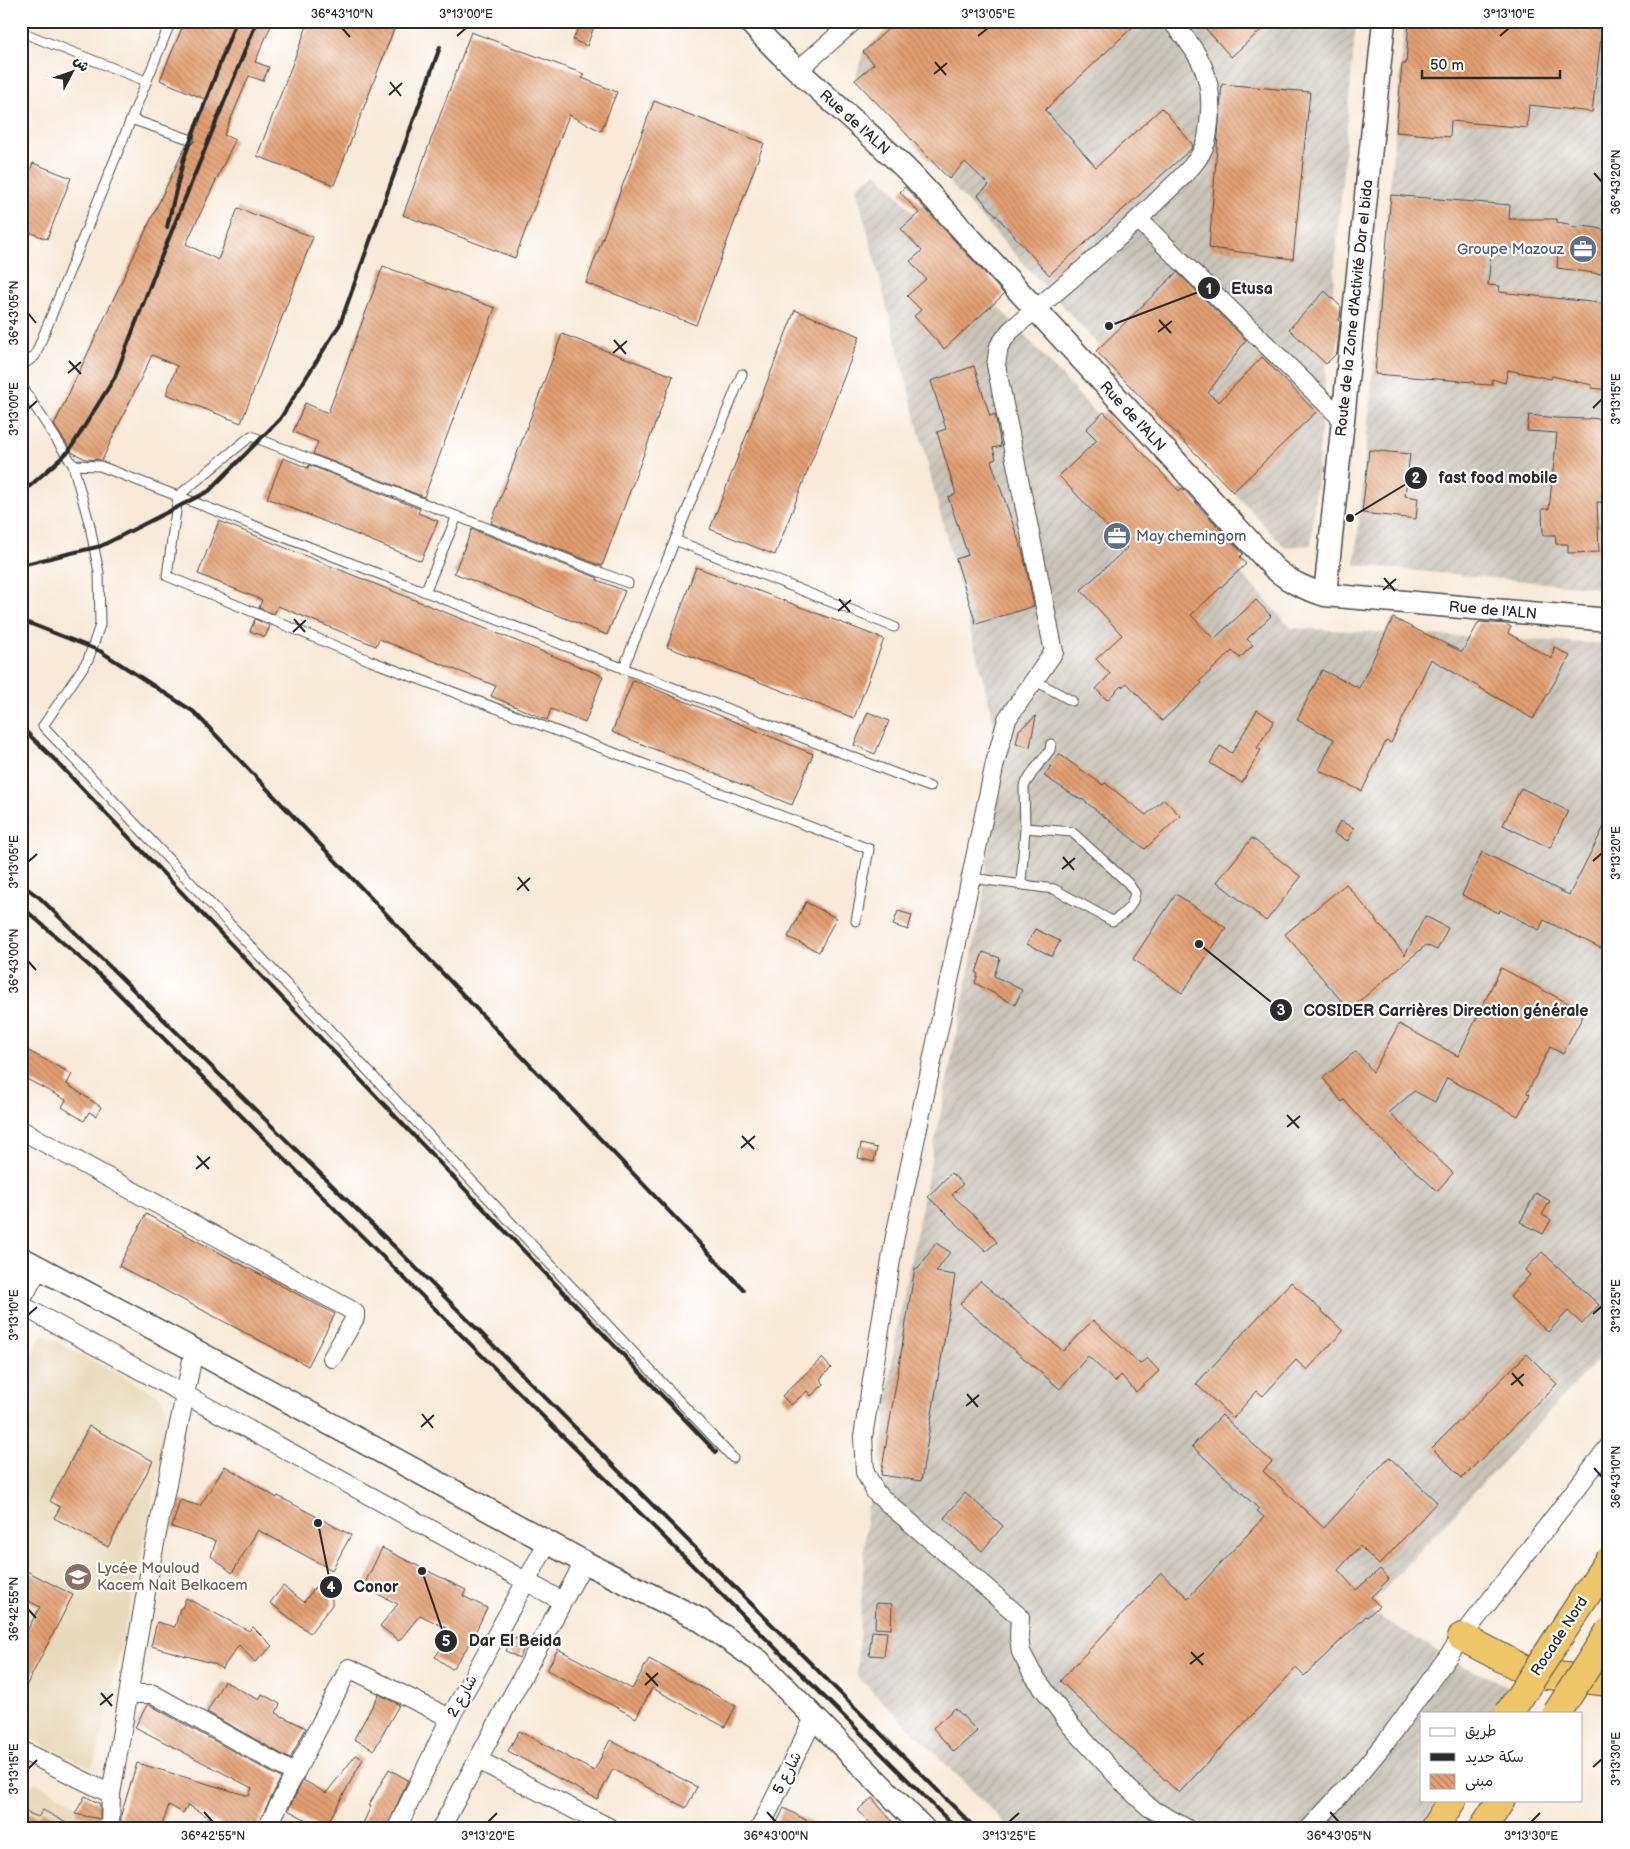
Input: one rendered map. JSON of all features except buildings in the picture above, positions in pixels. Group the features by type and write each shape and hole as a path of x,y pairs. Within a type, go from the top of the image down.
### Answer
{"highway":[{"name":"Rocade Nord","path":"1510,1712 1609,1560"},
{"path":"1558,1712 1609,1632"},
{"path":"1462,1637 1531,1673 1609,1682"},
{"path":"1434,1828 1451,1802"},
{"path":"1483,1828 1499,1802"}],"street":[{"name":"Rue de l'ALN","path":"749,21 798,70 896,160 1274,568 1298,586 1325,595 1609,620"},
{"path":"798,70 854,21"},
{"path":"1171,21 1200,58 1209,82 1210,112 1206,142 1195,163 1138,219 1010,331 999,346 996,365 1054,652 1007,719 995,763 894,1240 863,1437 865,1472 876,1493 1020,1618 1019,1637 1021,1652 1032,1673 1071,1726 1129,1789 1150,1808 1186,1828"},
{"name":"Route de la Zone d'Activité Dar el bida","path":"1325,595 1384,21"},
{"path":"1138,219 1343,420"},
{"path":"21,1130 352,1310 355,1318 332,1358"},
{"path":"562,1601 21,1303 30,1263 584,1562 699,1619 759,1661 923,1828"},
{"path":"110,1828 111,1794 151,1563 194,1350"},
{"path":"1310,1828 1389,1738 1462,1637 1609,1446"},
{"name":"شارع 2","path":"397,1828 450,1718 548,1542"},
{"path":"441,1828 584,1562"},
{"path":"273,1826 294,1773 349,1668 450,1718"},
{"path":"129,1694 153,1694 294,1773"},
{"name":"شارع 5","path":"760,1828 814,1718"},
{"path":"21,1750 111,1794"},
{"path":"478,1760 610,1828"}],"lane":[{"path":"21,366 35,356 170,21"},
{"path":"21,32 146,81"},
{"path":"131,119 188,139"},
{"path":"624,668 742,374"},
{"path":"21,385 73,466 90,526 99,573 100,625 88,660 43,726 733,1458"},
{"path":"628,582 251,436 178,496 167,576 372,661 869,849 856,921"},
{"path":"73,466 100,466 930,787"},
{"path":"425,592 457,516"},
{"path":"675,540 894,627"},
{"path":"1034,680 1072,701"},
{"path":"1021,884 1025,828 1024,786 1035,768 1050,750 1051,744"},
{"path":"971,878 1054,889 1112,921 1120,917 1134,900 1135,893 1128,883 1072,832 1025,828"}],"shaded area":[{"path":"897,21 1356,21 1311,545 1284,547 855,80 863,52"},
{"path":"1405,21 1609,21 1609,589 1355,565"},
{"path":"876,172 1291,628 1609,644 1609,1347 1366,1609 1465,1667 1513,1688 1497,1712 1420,1712 1420,1802 1437,1802 1419,1828 1010,1828 857,1676 867,1508 883,1482 880,1461 894,1347 981,911 1000,745 856,187"},
{"name":"Lycée Mouloud Kacem Nait Belkacem","path":"42,1334 161,1397 170,1419 97,1755 91,1768 21,1734 21,1376"},
{"path":"35,1782 101,1819 100,1828 21,1828 21,1804"}],"railway":[{"path":"167,227 184,158 236,21"},
{"path":"21,494 69,451 115,377 158,265 257,21"},
{"path":"21,565 101,546 209,491 280,419 340,324 440,47"},
{"path":"21,620 100,651 194,712 744,1290"},
{"path":"21,727 55,760 716,1452"},
{"path":"21,884 40,898 402,1254 975,1828"},
{"path":"21,906 103,978 956,1828"}],"place":[{"name":"Groupe Mazouz","path":"1583,249"},
{"name":"Etusa","path":"1109,326"},
{"name":"fast food mobile","path":"1350,518"},
{"name":"May chemingom","path":"1117,536"},
{"name":"COSIDER Carrières Direction générale","path":"1199,944"},
{"name":"Conor","path":"318,1523"},
{"name":"Dar El Beida","path":"422,1571"},
{"name":"Lycée Mouloud Kacem Nait Belkacem","path":"78,1577"}]}
